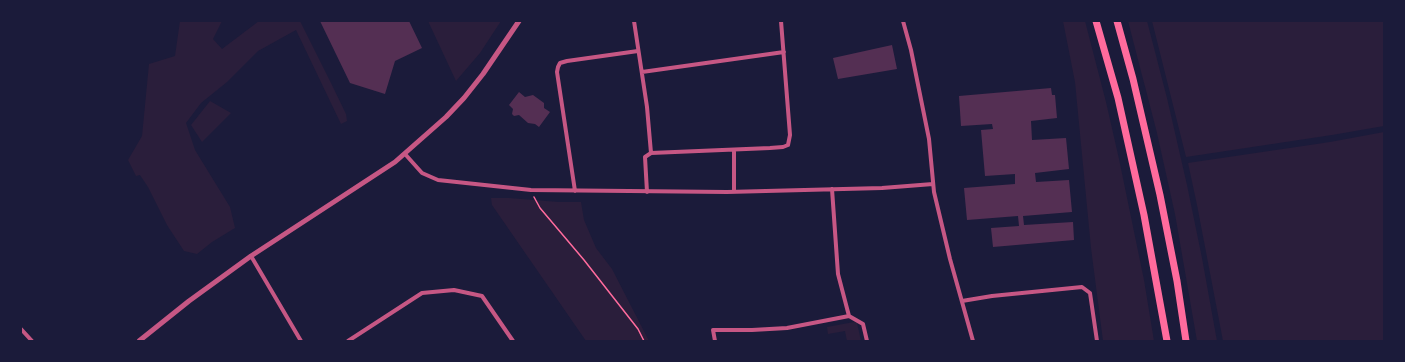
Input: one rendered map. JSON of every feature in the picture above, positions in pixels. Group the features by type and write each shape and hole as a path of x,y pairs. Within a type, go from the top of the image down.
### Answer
{"highway":[{"path":"1096,21 1118,98 1143,208 1167,341"},
{"path":"1117,21 1133,79 1160,195 1177,280 1186,341"}],"street":[{"path":"139,341 189,301 251,256 379,174 395,162 446,117 464,98 487,68 519,21"},
{"path":"634,21 647,107 650,153"},
{"path":"647,192 645,157 650,153 734,150 783,147 788,145 790,135 781,21"},
{"path":"903,21 911,50 928,133 932,158 933,184 950,259 973,341"},
{"path":"575,191 557,72 558,67 566,61 638,51"},
{"path":"642,72 784,52"},
{"path":"734,150 734,192"},
{"path":"404,154 422,173 438,180 531,190 734,192 933,184"},
{"path":"832,189 838,274 849,316"},
{"path":"251,256 302,341"},
{"path":"962,301 992,296 1082,287 1090,293 1097,341"},
{"path":"348,341 422,293 454,290 482,296 513,341"},
{"path":"715,341 713,330 787,328 849,316 863,324 867,341"},
{"path":"21,329 32,341"}],"path":[{"path":"531,190 540,208 584,260 638,329 644,341"}],"shaded area":[{"path":"180,21 222,21 213,39 222,49 259,21 300,21 346,114 347,121 341,124 296,30 258,51 227,82 201,103 186,123 195,150 230,207 235,228 212,242 197,254 184,251 167,225 148,187 140,175 136,176 128,160 142,136 149,64 175,56"},
{"path":"428,21 501,21 480,53 456,81"},
{"path":"1063,21 1085,21 1119,159 1144,280 1154,341 1103,341 1091,248 1075,82"},
{"path":"1128,21 1147,21 1187,185 1217,341 1197,341 1175,214 1157,133"},
{"path":"1152,21 1384,21 1384,126 1186,157"},
{"path":"210,101 231,113 202,142 191,125"},
{"path":"1384,132 1384,341 1223,341 1188,163 1330,142"},
{"path":"491,198 581,202 584,220 596,248 612,269 649,341 586,341 492,205"},
{"path":"854,322 857,323 861,341 847,341 845,331 828,334 827,327"}],"building":[{"path":"320,21 409,21 422,48 395,61 385,94 350,83"},
{"path":"892,45 897,69 838,79 833,58"},
{"path":"1051,88 1052,95 1055,95 1057,118 1031,121 1032,140 1066,138 1069,169 1035,173 1036,182 1069,180 1072,212 1023,216 1024,225 1073,222 1074,240 993,247 991,228 1019,226 1018,216 967,220 964,188 1015,184 1015,174 985,176 981,130 993,129 992,124 961,126 959,96"},
{"path":"519,92 525,97 533,95 544,103 544,108 550,112 539,127 535,124 528,123 519,115 514,116 512,114 513,109 509,105"}]}
